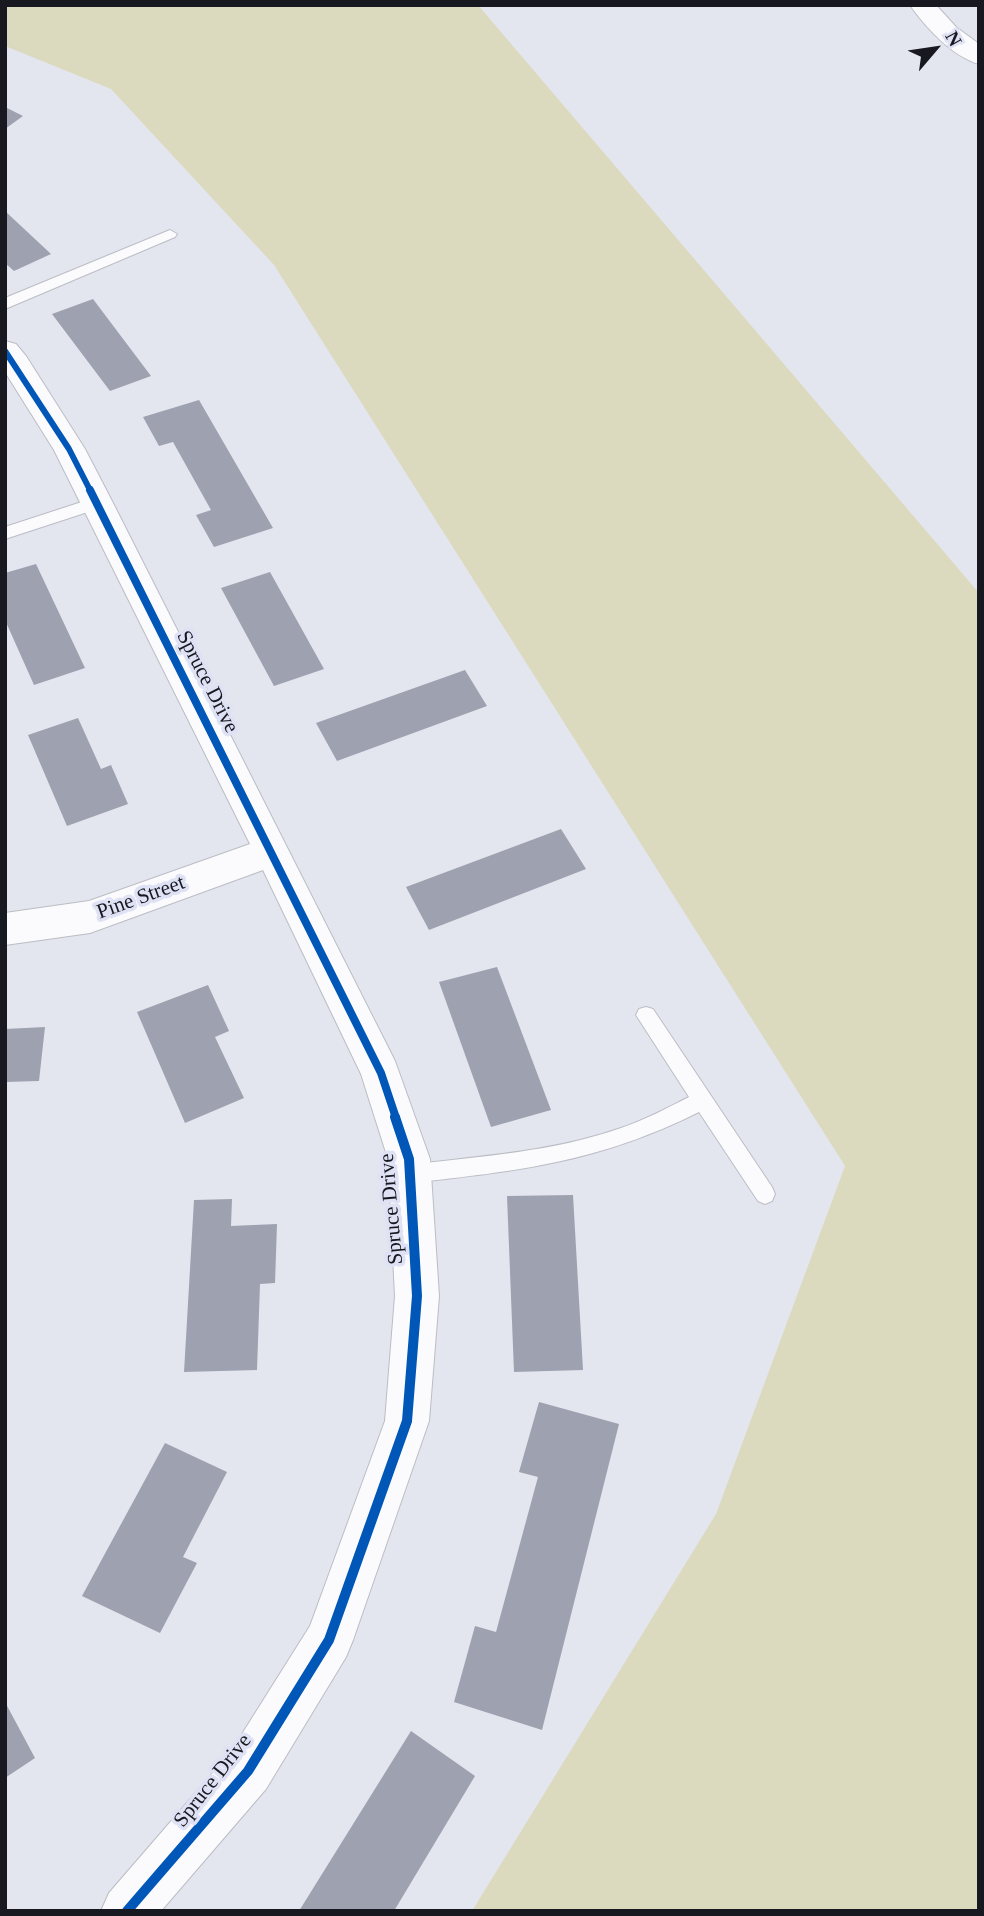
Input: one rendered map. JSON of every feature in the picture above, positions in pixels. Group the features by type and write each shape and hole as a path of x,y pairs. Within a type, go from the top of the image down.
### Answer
{"street":[{"path":"922,5 947,32 979,56"},
{"name":"Spruce Drive","path":"5,352 15,363 69,449 272,851 381,1073 409,1159 417,1296 407,1421 329,1640 248,1771 127,1911"},
{"name":"Pine Street","path":"5,929 90,917 272,851"}],"lane":[{"path":"5,304 170,234"},
{"path":"5,533 97,503"},
{"path":"646,1015 765,1194"},
{"path":"410,1174 572,1151 644,1129 703,1100"}],"shaded area":[{"path":"5,5 478,5 979,593 979,1911 472,1911 716,1514 845,1166 274,265 111,89 5,46"}],"building":[{"path":"5,107 23,116 5,129"},
{"path":"5,211 51,254 14,271 5,263"},
{"path":"93,299 151,376 110,391 52,314"},
{"path":"199,400 273,528 214,547 196,515 211,510 173,442 159,446 143,417"},
{"path":"36,564 85,668 34,685 5,620 5,573"},
{"path":"270,572 324,669 274,686 221,588"},
{"path":"465,670 487,706 337,761 316,723"},
{"path":"78,718 101,769 111,765 128,804 67,826 28,735"},
{"path":"561,829 586,869 429,930 406,887"},
{"path":"497,967 551,1110 491,1127 439,982"},
{"path":"208,985 229,1031 215,1037 244,1098 185,1123 137,1012"},
{"path":"45,1027 39,1081 5,1082 5,1029"},
{"path":"573,1195 583,1370 514,1372 507,1196"},
{"path":"232,1199 231,1226 277,1224 275,1283 260,1284 257,1370 184,1372 194,1200"},
{"path":"539,1402 619,1424 542,1730 454,1702 475,1626 496,1632 538,1477 519,1472"},
{"path":"165,1443 227,1472 183,1557 197,1563 160,1633 82,1596"},
{"path":"5,1702 35,1758 5,1778"},
{"path":"411,1731 475,1776 394,1911 299,1911"}],"cycle path":[{"path":"5,351 69,449 272,851 381,1073 409,1159 417,1296 407,1421 329,1640 248,1771 127,1911"}]}
